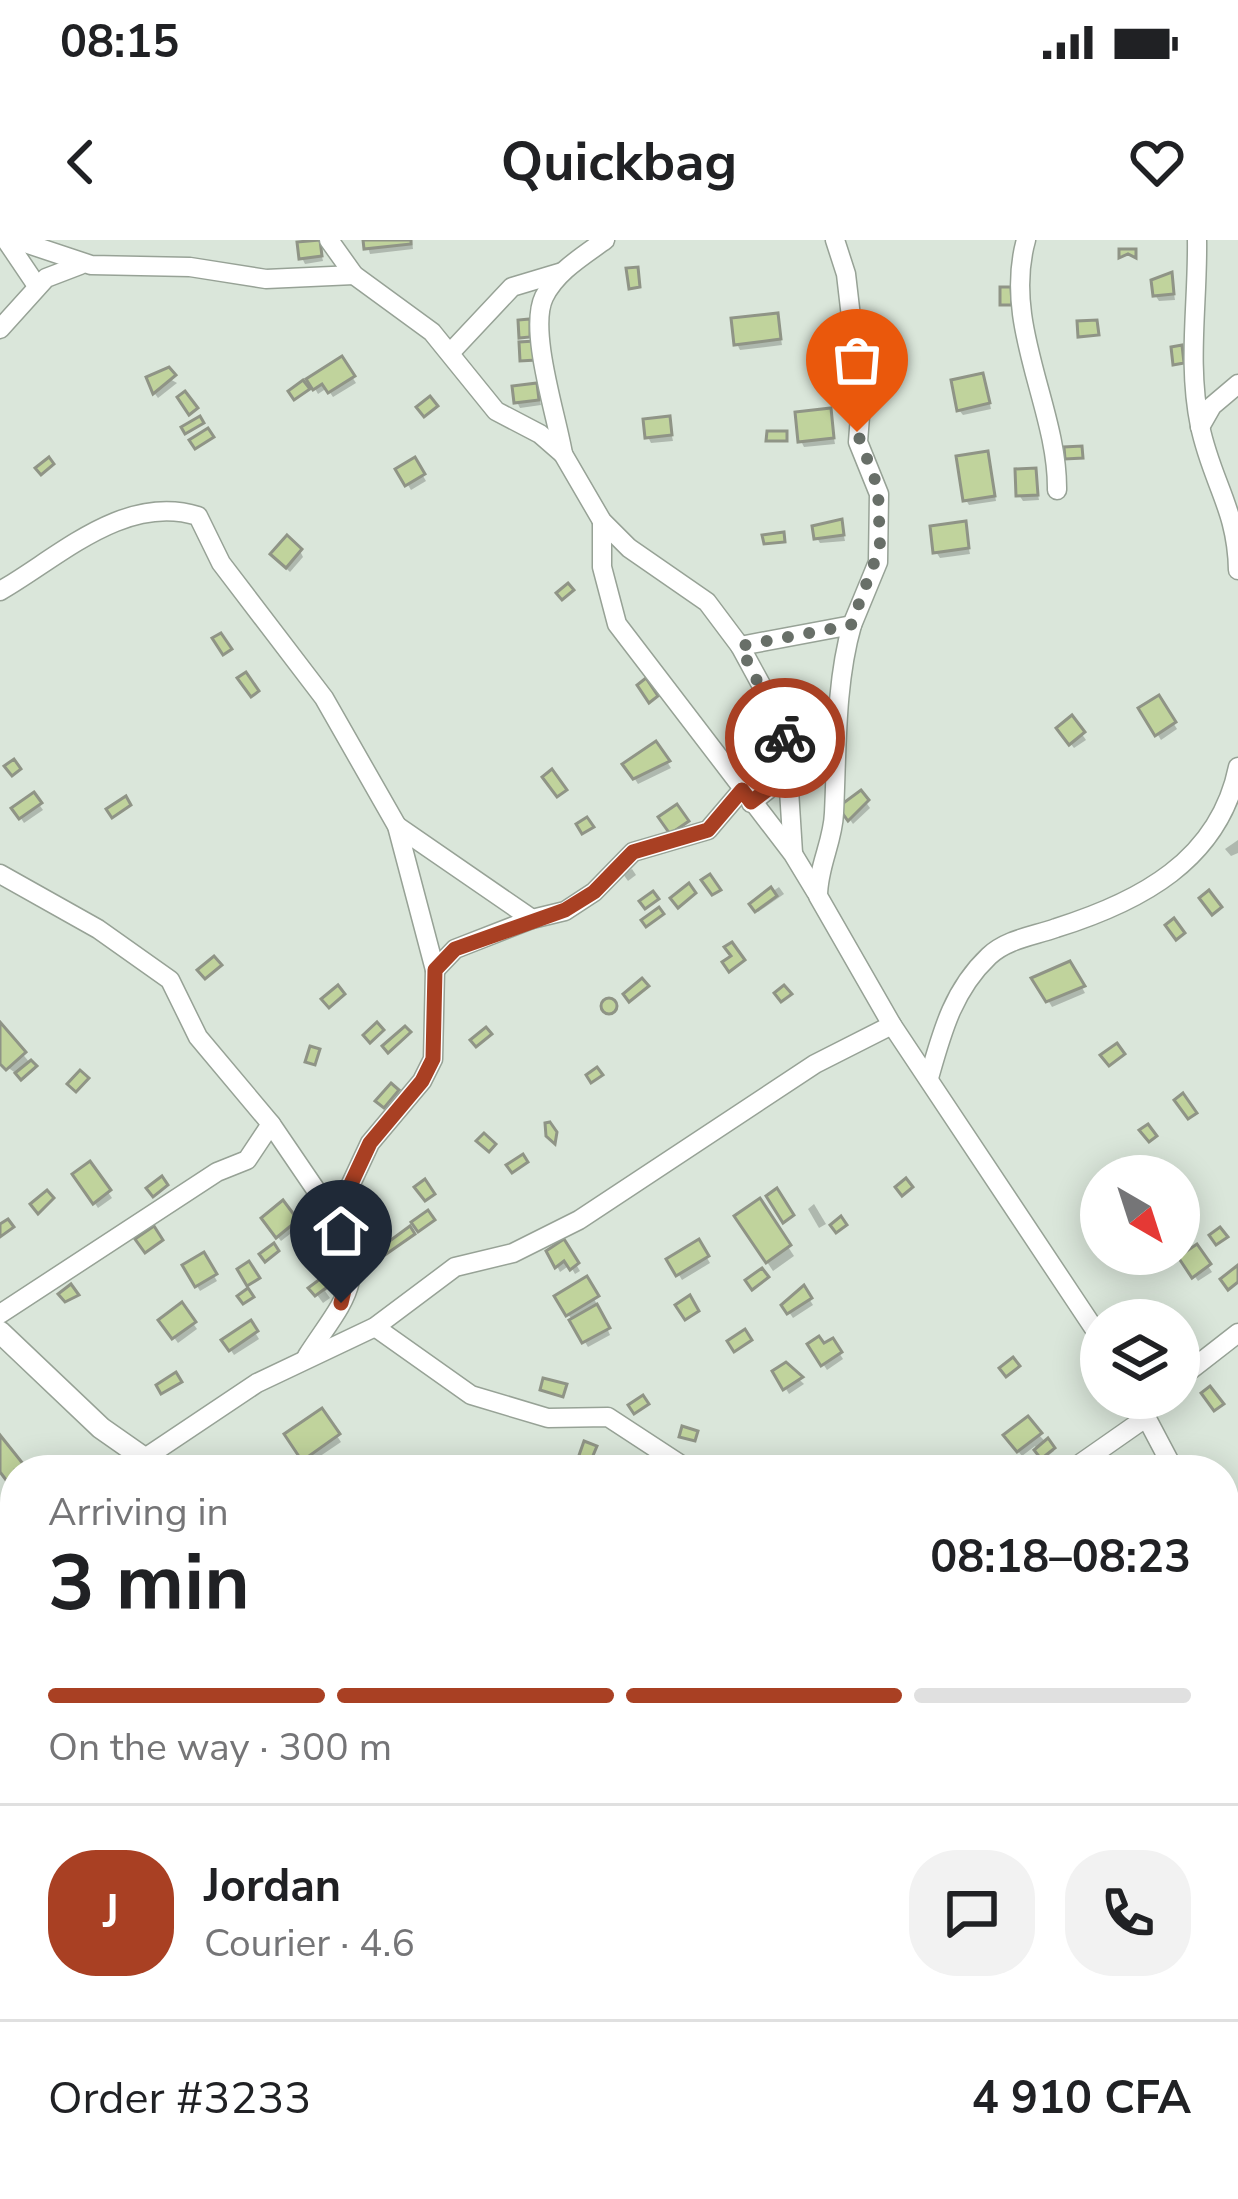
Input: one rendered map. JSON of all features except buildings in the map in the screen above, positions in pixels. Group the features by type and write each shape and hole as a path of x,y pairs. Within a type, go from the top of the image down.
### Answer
{"street":[{"path":"6,240 37,286"},
{"path":"16,240 91,265"},
{"path":"329,240 354,275 418,320 496,411 540,434 563,454 602,521 640,556 695,589 740,646 777,714 787,745 794,854"},
{"path":"563,454 539,327 541,302 562,272 605,240"},
{"path":"818,896 818,874 834,813 851,625 878,562 879,494 858,442 861,403 843,259 835,240"},
{"path":"843,259 855,240"},
{"path":"1026,240 1024,307 1031,368 1057,447 1057,490"},
{"path":"1194,242 1200,283 1192,368 1212,475 1236,522 1238,570"},
{"path":"0,329 37,286 60,269 190,267 266,278 354,275"},
{"path":"450,353 512,287 562,272"},
{"path":"1200,427 1212,406 1238,384"},
{"path":"0,591 79,536 150,516 198,516 220,563 325,698 398,826 435,970 433,1059 422,1081 370,1143 335,1218"},
{"path":"602,521 602,567 617,624 794,854 892,1025 1080,1308"},
{"path":"740,646 851,625"},
{"path":"435,970 455,949 565,910 594,892 633,852 708,830 746,796 788,774"},
{"path":"929,1078 950,1006 989,956 1018,939 1130,903 1179,871 1208,837 1237,775"},
{"path":"398,826 532,919"},
{"path":"0,874 98,929 170,980 198,1037 271,1124 335,1218 353,1252 354,1267 341,1303 307,1356"},
{"path":"156,1455 202,1416 307,1356 375,1327 455,1267 513,1253 551,1236 660,1171 815,1064 892,1025"},
{"path":"0,1314 217,1172 247,1160 271,1124"},
{"path":"375,1327 471,1395 548,1418 608,1417 666,1455"},
{"path":"0,1332 131,1455"},
{"path":"1200,1363 1238,1333"},
{"path":"1088,1455 1129,1419"},
{"path":"1150,1419 1167,1455"}],"way so far":[{"path":"785,738 740,646 851,625 876,569 880,547 878,488 857,432"}],"route":[{"path":"341,1303 354,1267 353,1252 335,1218 370,1143 422,1081 433,1059 435,970 444,958 483,936 565,910 594,892 641,848 678,842 708,830 742,790 751,802 788,774 785,738"}]}
